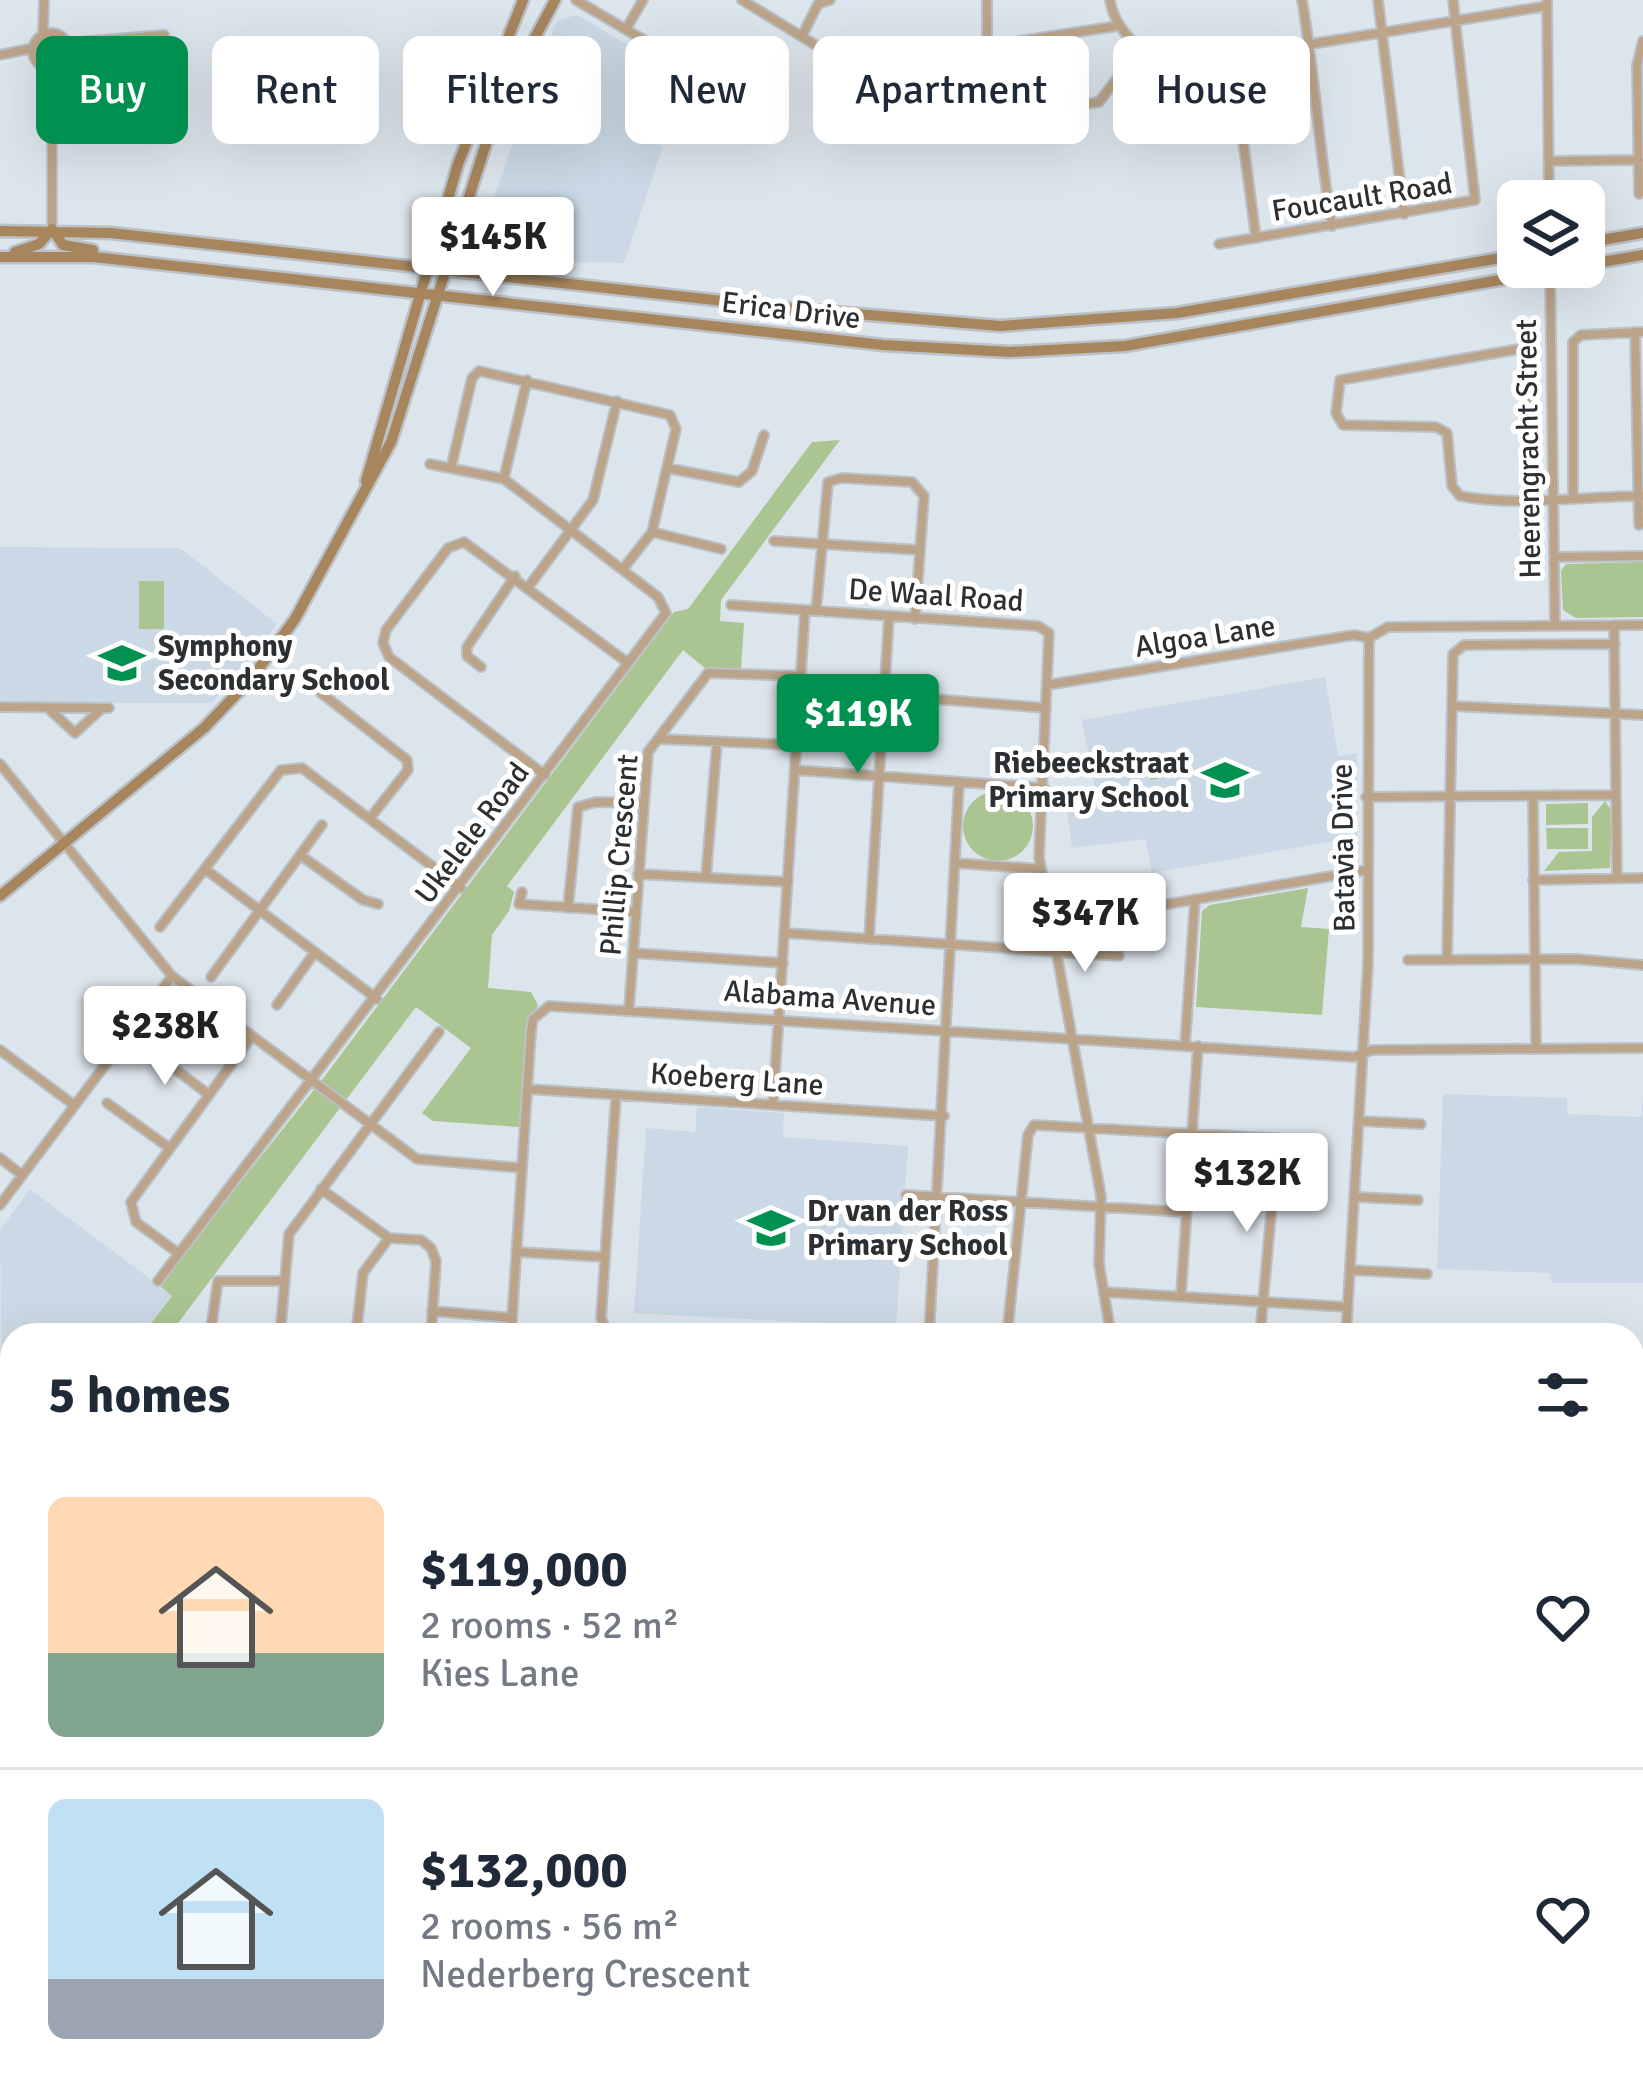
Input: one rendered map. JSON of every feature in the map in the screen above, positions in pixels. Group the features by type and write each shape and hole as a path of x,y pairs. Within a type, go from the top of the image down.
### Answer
{"main road":[{"path":"362,496 481,98 523,0"},
{"path":"0,896 176,754 251,679 327,567 404,413 497,109 555,0"},
{"path":"0,256 39,244 52,229 57,241 69,247 179,266"},
{"name":"Erica Drive","path":"0,231 52,229 941,324 1020,326 1177,314 1497,259"},
{"path":"1605,239 1643,233"},
{"path":"1605,261 1643,255"},
{"name":"Erica Drive","path":"0,256 94,257 883,345 1010,352 1163,340 1497,279"}],"street":[{"path":"576,0 638,36"},
{"path":"626,29 643,0"},
{"path":"742,0 813,43"},
{"path":"802,36 818,4 830,0"},
{"path":"987,0 987,36"},
{"path":"1110,0 1117,26 1128,36"},
{"path":"1302,0 1309,36"},
{"path":"1378,0 1404,214"},
{"path":"1453,0 1456,20"},
{"path":"1332,226 1310,44 1547,3 1549,180"},
{"path":"44,4 58,36"},
{"path":"5,54 33,48 43,35 44,4"},
{"name":"Foucault Road","path":"1219,244 1404,214 1477,197 1456,20"},
{"path":"1052,36 1117,26"},
{"path":"43,35 54,33"},
{"path":"1639,194 1637,65 1643,41"},
{"path":"33,48 36,56"},
{"path":"5,54 36,62"},
{"path":"1089,104 1099,102 1113,84"},
{"path":"52,144 52,229"},
{"path":"1244,144 1256,238"},
{"path":"1549,161 1639,160"},
{"name":"Heerengracht Street","path":"1550,288 1555,626"},
{"path":"1573,496 1573,342 1581,335 1639,332 1640,525"},
{"path":"1532,498 1532,357 1525,348 1340,380 1336,413 1343,425 1444,430 1450,441 1452,487 1460,496 1532,498 1641,496"},
{"path":"430,464 504,479 623,569 652,532 674,418 484,370 476,373 451,468"},
{"path":"504,479 526,380"},
{"path":"529,586 593,500 616,401"},
{"path":"667,468 739,482 752,471 764,436"},
{"path":"773,1105 800,676 829,482 842,478 918,484 924,492 915,619"},
{"path":"652,532 721,549"},
{"path":"773,542 920,550"},
{"path":"545,775 389,657 383,644 386,630 452,545 471,544 628,663"},
{"path":"1553,557 1643,556"},
{"name":"Ukelele Road","path":"158,1281 377,999 667,610 663,601 623,569"},
{"path":"481,667 467,656 467,647 514,575"},
{"name":"De Waal Road","path":"731,605 1043,627 1050,635 1041,869 1102,1208 1109,1323"},
{"path":"869,938 890,616"},
{"path":"1614,625 1617,878"},
{"path":"1369,638 1388,627 1643,625"},
{"name":"Algoa Lane","path":"1047,685 1354,635 1369,638"},
{"name":"Batavia Drive","path":"1346,1323 1364,1053 1369,638"},
{"path":"1447,961 1451,662 1464,645 1615,644"},
{"name":"Phillip Crescent","path":"629,1009 648,752 709,673 800,676"},
{"path":"321,693 406,760 408,770 370,818"},
{"path":"885,695 1046,708"},
{"path":"1453,706 1643,716"},
{"path":"0,707 105,709 71,733 49,709"},
{"path":"657,739 796,746"},
{"path":"706,877 717,742"},
{"path":"0,764 172,976 417,1159 522,1168"},
{"path":"160,927 281,770 292,766 461,888"},
{"path":"795,770 1044,788"},
{"path":"930,1323 959,783"},
{"path":"1366,797 1616,794"},
{"path":"1533,796 1536,1048"},
{"path":"568,908 578,807 596,802 643,803"},
{"path":"211,977 322,825"},
{"path":"301,855 363,900 378,904"},
{"path":"955,863 1041,869"},
{"path":"205,869 377,999"},
{"path":"1052,924 1367,870"},
{"path":"638,874 788,882"},
{"path":"1533,880 1643,878"},
{"path":"522,892 519,904 636,912"},
{"path":"1185,1046 1195,899"},
{"path":"784,933 1119,956"},
{"path":"277,1005 315,952"},
{"path":"634,953 783,963"},
{"path":"1408,961 1534,959 1643,965"},
{"path":"0,1204 172,976"},
{"name":"Alabama Avenue","path":"527,1089 533,1019 549,1006 1364,1053 1643,1048"},
{"path":"281,1323 289,1234 439,1031"},
{"path":"178,1253 136,1222 130,1209 168,1148 252,1036"},
{"path":"1181,1295 1198,1046"},
{"path":"148,1048 208,1094"},
{"path":"0,1050 74,1106"},
{"path":"512,1323 527,1089"},
{"name":"Koeberg Lane","path":"527,1089 944,1116"},
{"path":"604,1323 616,1095"},
{"path":"107,1103 168,1148"},
{"path":"1360,1120 1421,1124"},
{"path":"1008,1323 1031,1128 1040,1123 1319,1141"},
{"path":"1260,1323 1278,1138"},
{"path":"0,1158 22,1175"},
{"path":"321,1189 389,1238 421,1240 431,1248 436,1262 432,1323"},
{"path":"906,1195 1186,1212"},
{"path":"1354,1196 1418,1200"},
{"path":"357,1323 360,1282 389,1238"},
{"path":"516,1252 604,1257"},
{"path":"1350,1270 1427,1274"},
{"path":"212,1323 218,1281 284,1281"},
{"path":"1104,1292 1347,1307"},
{"path":"433,1311 512,1318"}],"shaded area":[{"path":"577,15 625,43 625,144 663,146 624,263 575,262 493,246 483,230 512,144 601,144 601,36 551,36 558,20"},
{"name":"Symphony Secondary School","path":"0,547 180,548 277,624 212,703 0,703"},
{"name":"Riebeeckstraat Primary School","path":"1325,677 1338,756 1357,753 1357,837 1152,873 1145,839 1072,848 1067,811 1098,804 1082,720"},
{"path":"1443,1094 1567,1098 1567,1114 1641,1117 1643,1095 1643,1283 1552,1283 1549,1273 1437,1269"},
{"name":"Dr van der Ross Primary School","path":"697,1107 784,1113 783,1137 908,1146 896,1323 634,1313 646,1128 695,1132"},
{"path":"30,1189 172,1295 151,1323 1,1323 0,1230"}],"green space":[{"path":"840,440 721,600 720,621 744,623 741,670 706,669 683,650 507,886 514,892 509,911 492,935 488,988 531,992 538,1005 526,1026 519,1127 433,1121 422,1113 471,1048 416,1007 178,1323 151,1323 172,1296 159,1285 324,1077 674,612 688,609 812,442"},
{"path":"1643,562 1643,617 1576,618 1563,610 1561,571 1566,564"},
{"path":"139,581 164,581 164,629 139,629"},
{"path":"1188,752 1191,773 1150,780 1146,759"},
{"path":"998,791 1023,801 1033,826 1023,851 998,861 973,851 963,826 973,801"},
{"path":"1605,801 1612,811 1610,868 1544,871 1559,852 1592,851 1592,817"},
{"path":"1588,803 1588,824 1546,825 1546,804"},
{"path":"1546,828 1588,828 1588,849 1547,849"},
{"path":"1308,888 1301,927 1329,929 1322,1015 1196,1007 1202,911 1210,905"}],"place":[{"name":"Symphony Secondary School","path":"122,663"},
{"name":"Riebeeckstraat Primary School","path":"1225,780"},
{"name":"Dr van der Ross Primary School","path":"771,1228"}]}
